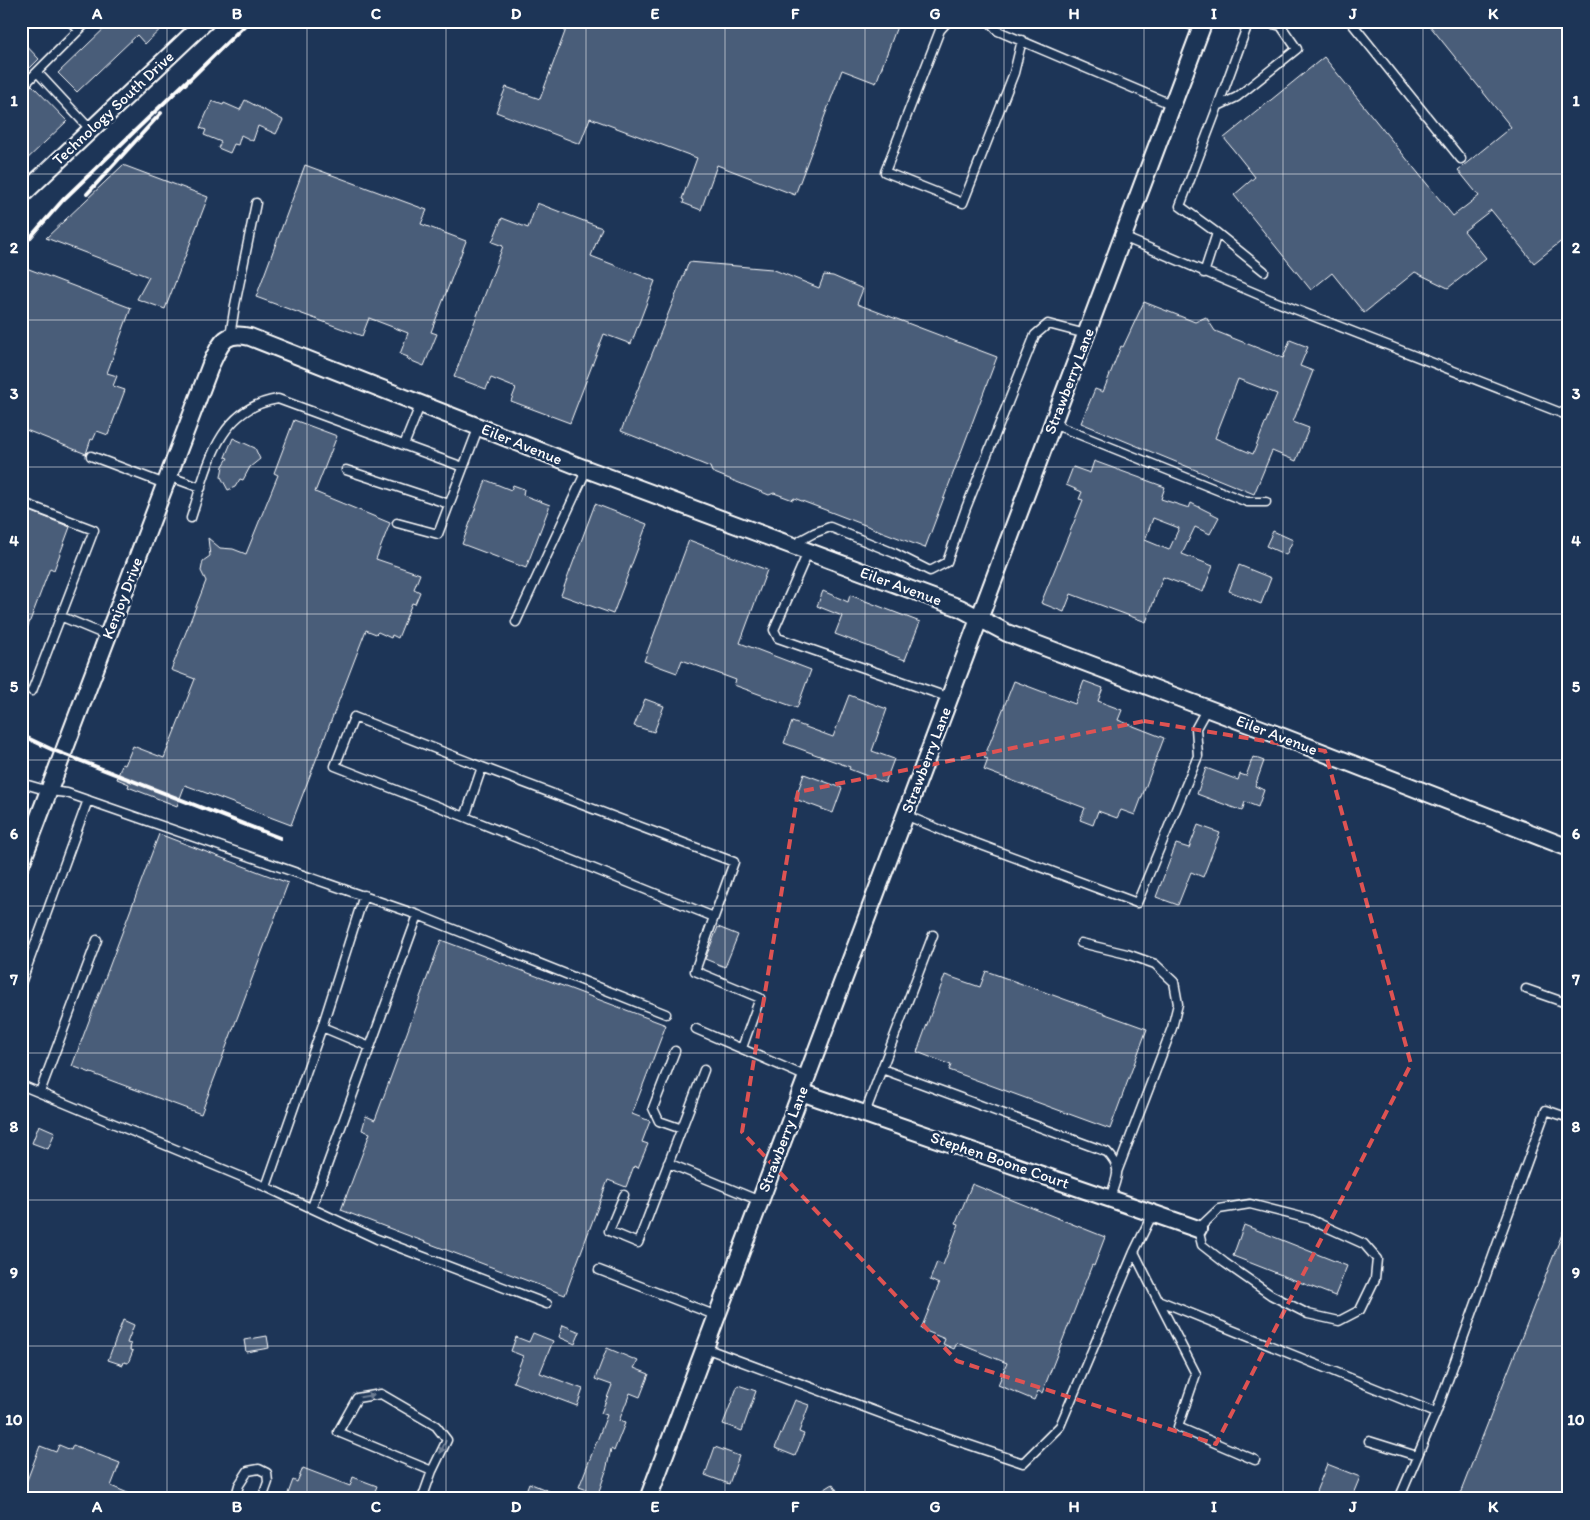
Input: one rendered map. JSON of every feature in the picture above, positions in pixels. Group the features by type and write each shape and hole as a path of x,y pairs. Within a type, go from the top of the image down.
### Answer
{"street":[{"name":"Technology South Drive","path":"21,196 206,21"},
{"name":"Strawberry Lane","path":"648,1499 1203,25"},
{"name":"Eiler Avenue","path":"230,336 242,335 250,337 587,470 960,608 1007,633 1569,848"},
{"name":"Kenjoy Drive","path":"21,864 211,364 220,344 230,336"},
{"name":"Stephen Boone Court","path":"804,1084 865,1114 1198,1229"}],"lane":[{"path":"70,21 79,30"},
{"path":"21,88 88,21"},
{"path":"948,21 940,30 885,172 963,203 1014,73 1022,40"},
{"path":"989,21 998,31 1173,105"},
{"path":"1181,21 1203,25"},
{"path":"1249,21 1180,206 1264,271"},
{"path":"1218,106 1237,97 1297,49 1281,26 1262,21"},
{"path":"1350,21 1461,159"},
{"path":"37,72 90,129"},
{"path":"230,336 256,203"},
{"path":"1204,273 1217,233"},
{"path":"1123,237 1204,273 1569,416"},
{"path":"950,698 778,638 774,630 802,549 801,540 814,532 830,528 894,553 930,571 947,562 966,508 1035,335 1048,324 1086,334"},
{"path":"191,518 214,446 230,423 240,413 268,400 278,399 463,467"},
{"path":"404,445 421,403"},
{"path":"1052,424 1248,502 1266,502"},
{"path":"397,523 438,534 479,426"},
{"path":"91,456 166,480 201,488"},
{"path":"346,470 449,504"},
{"path":"516,622 587,470"},
{"path":"21,508 26,504 94,530 32,691"},
{"path":"60,616 108,636"},
{"path":"905,815 955,836 1136,903 1198,756 1196,728 1207,708"},
{"path":"714,916 335,766 354,716 482,768 734,862 695,971 760,998 742,1048"},
{"path":"465,817 482,768"},
{"path":"21,783 49,791 67,793 364,895 666,1014"},
{"path":"21,983 88,800"},
{"path":"266,1187 322,1027 364,895"},
{"path":"312,1207 418,915"},
{"path":"865,1114 933,935"},
{"path":"40,1092 96,940"},
{"path":"1081,943 1127,954 1155,964 1174,982 1178,1004 1172,1028 1110,1198"},
{"path":"1526,989 1569,1004"},
{"path":"322,1027 370,1047"},
{"path":"696,1029 742,1048 804,1084"},
{"path":"676,1051 653,1108 659,1121 682,1129"},
{"path":"882,1069 1107,1152 1116,1160 1118,1172"},
{"path":"624,1195 609,1231 638,1243 704,1070"},
{"path":"21,1085 266,1187 377,1239 547,1304"},
{"path":"1399,1499 1436,1413 1546,1110 1569,1118"},
{"path":"668,1163 760,1201"},
{"path":"1250,1204 1309,1219 1364,1244 1377,1259 1375,1279 1360,1310 1339,1321 1308,1314 1271,1294 1225,1263 1202,1245 1198,1229 1219,1209 1250,1204"},
{"path":"705,1348 931,1432 1023,1463 1060,1426 1134,1252 1153,1213"},
{"path":"1134,1252 1196,1374 1178,1427 1255,1460"},
{"path":"599,1270 717,1316"},
{"path":"1158,1300 1436,1413"},
{"path":"422,1499 432,1471 447,1440 436,1426 381,1394 357,1398 338,1432 432,1471"},
{"path":"1369,1441 1417,1456"},
{"path":"235,1499 239,1485 248,1471 259,1469 267,1472 268,1482 262,1499"}],"highlighted area":[{"path":"1144,721 1325,751 1411,1064 1216,1444 957,1361 742,1132 798,792"}],"building":[{"path":"112,21 169,21 145,44 137,35 77,92 58,73"},
{"path":"569,21 899,21 876,83 842,70 795,195 717,165 701,210 683,203 684,200 682,199 697,158 590,118 580,144 496,112 506,87 540,99"},
{"path":"1426,21 1569,21 1569,235 1534,263 1491,210 1464,231 1486,258 1448,288 1415,272 1364,313 1332,273 1311,290 1234,195 1255,177 1224,138 1324,57 1453,216 1479,196 1458,170 1511,127"},
{"path":"21,40 39,59 23,75 24,77 21,80"},
{"path":"32,85 67,121 21,165 21,94"},
{"path":"245,100 283,120 276,134 258,126 253,141 241,135 238,145 234,144 230,153 218,148 221,142 204,135 206,130 200,128 212,101 223,105 224,103 240,110"},
{"path":"123,165 208,197 165,309 137,299 149,277 46,238"},
{"path":"305,165 427,210 421,224 466,241 431,332 437,334 424,366 400,354 408,333 369,318 362,336 256,297"},
{"path":"537,203 602,228 591,256 655,281 631,344 604,334 570,423 511,401 516,388 491,378 486,389 454,377 503,246 492,242 502,218 528,228"},
{"path":"689,262 772,269 819,288 824,275 833,276 863,289 857,304 997,357 925,548 794,498 793,500 774,493 769,495 712,472 710,467 621,431"},
{"path":"21,266 131,308 107,373 117,376 113,386 125,390 108,435 97,431 93,440 91,439 86,454 21,428"},
{"path":"1144,302 1195,322 1206,317 1215,331 1283,358 1290,340 1308,347 1300,366 1313,371 1293,422 1309,428 1296,461 1272,451 1254,494 1081,423 1095,389 1103,392 1121,346 1123,347","holes":["1238,379 1277,394 1253,454 1215,438"]},
{"path":"294,420 337,436 315,492 390,523 376,559 420,574 414,589 420,592 415,604 412,603 398,638 392,635 391,638 378,632 376,634 366,630 291,825 185,785 177,806 128,787 129,784 117,779 122,764 125,765 133,746 164,758 195,679 171,670 206,581 201,571 203,561 210,556 208,538 220,548 233,549 246,554 278,475 274,473"},
{"path":"233,438 255,448 260,459 250,467 243,480 240,479 235,487 228,490 221,477 223,466 228,458 225,457"},
{"path":"1094,461 1165,487 1161,499 1189,508 1191,503 1219,517 1210,534 1195,527 1182,554 1213,566 1203,592 1163,577 1146,622 1071,594 1064,612 1041,603 1083,500 1079,499 1082,492 1066,485 1073,467 1090,473","holes":["1153,518 1179,528 1169,550 1145,540"]},
{"path":"486,480 511,490 513,485 524,489 523,495 550,505 526,568 462,544"},
{"path":"595,504 647,524 613,614 561,595"},
{"path":"30,511 70,527 54,570 50,568 22,642 21,533"},
{"path":"1273,531 1293,540 1286,555 1266,546"},
{"path":"689,540 767,570 740,643 811,670 797,708 734,685 736,680 682,660 677,673 644,661"},
{"path":"1239,565 1271,578 1261,604 1229,591"},
{"path":"823,591 848,602 850,595 920,622 905,660 835,634 842,616 817,606"},
{"path":"1014,681 1075,704 1084,681 1103,688 1098,701 1122,710 1118,720 1164,738 1135,815 1121,810 1117,818 1098,811 1093,825 1080,820 1085,808 984,770 988,759 984,758"},
{"path":"849,695 887,709 872,751 894,759 885,783 849,769 850,767 784,743 792,722 833,737"},
{"path":"645,699 664,706 654,732 634,726"},
{"path":"1253,757 1264,761 1255,786 1264,790 1258,807 1245,802 1242,811 1197,794 1206,768 1238,780 1240,774 1246,776"},
{"path":"804,774 842,788 833,813 795,799"},
{"path":"1198,825 1220,833 1203,877 1191,872 1178,905 1156,897 1176,844 1189,848"},
{"path":"159,834 288,883 201,1114 72,1066"},
{"path":"718,927 738,935 725,967 705,959"},
{"path":"441,940 666,1025 632,1114 650,1121 642,1142 648,1144 638,1168 634,1166 626,1187 608,1180 565,1295 341,1210 370,1133 362,1130 366,1116 375,1120"},
{"path":"986,971 1147,1029 1110,1129 949,1070 951,1065 917,1052 945,975 980,987"},
{"path":"39,1125 55,1132 48,1149 32,1143"},
{"path":"972,1184 1105,1237 1094,1266 1092,1265 1042,1393 1038,1391 1034,1400 998,1385 1007,1363 957,1343 954,1349 943,1344 945,1339 921,1329 939,1284 930,1280 937,1262 943,1265 959,1224 956,1223"},
{"path":"1568,1219 1569,1499 1458,1499"},
{"path":"1244,1225 1347,1266 1335,1296 1233,1256"},
{"path":"123,1320 134,1325 127,1343 131,1344 130,1350 133,1351 128,1363 124,1362 123,1365 108,1360"},
{"path":"563,1325 580,1332 575,1344 559,1337"},
{"path":"533,1333 553,1341 540,1373 583,1389 577,1406 513,1382 523,1356 511,1351 516,1337 529,1342"},
{"path":"267,1336 269,1348 246,1352 244,1340"},
{"path":"607,1348 638,1361 634,1368 649,1374 640,1397 630,1393 619,1421 625,1423 614,1451 611,1449 598,1494 579,1487 607,1415 601,1413 612,1385 595,1379"},
{"path":"738,1385 756,1391 742,1431 723,1424"},
{"path":"795,1400 809,1405 799,1432 804,1434 795,1456 775,1448"},
{"path":"59,1445 71,1450 73,1445 120,1463 111,1486 142,1499 28,1499 21,1496 40,1446 56,1452"},
{"path":"715,1447 739,1456 729,1484 705,1475"},
{"path":"1327,1464 1360,1477 1351,1499 1313,1499"},
{"path":"303,1468 350,1486 353,1477 377,1486 372,1499 350,1499 338,1494 337,1499 286,1499 293,1480 297,1482"},
{"path":"529,1483 566,1498 566,1499 523,1499"},
{"path":"833,1484 842,1499 809,1499"}],"railway":[{"path":"185,84 249,21"},
{"path":"21,248 63,200 189,79"},
{"path":"87,194 161,113"},
{"path":"21,735 53,750 280,838"}]}
